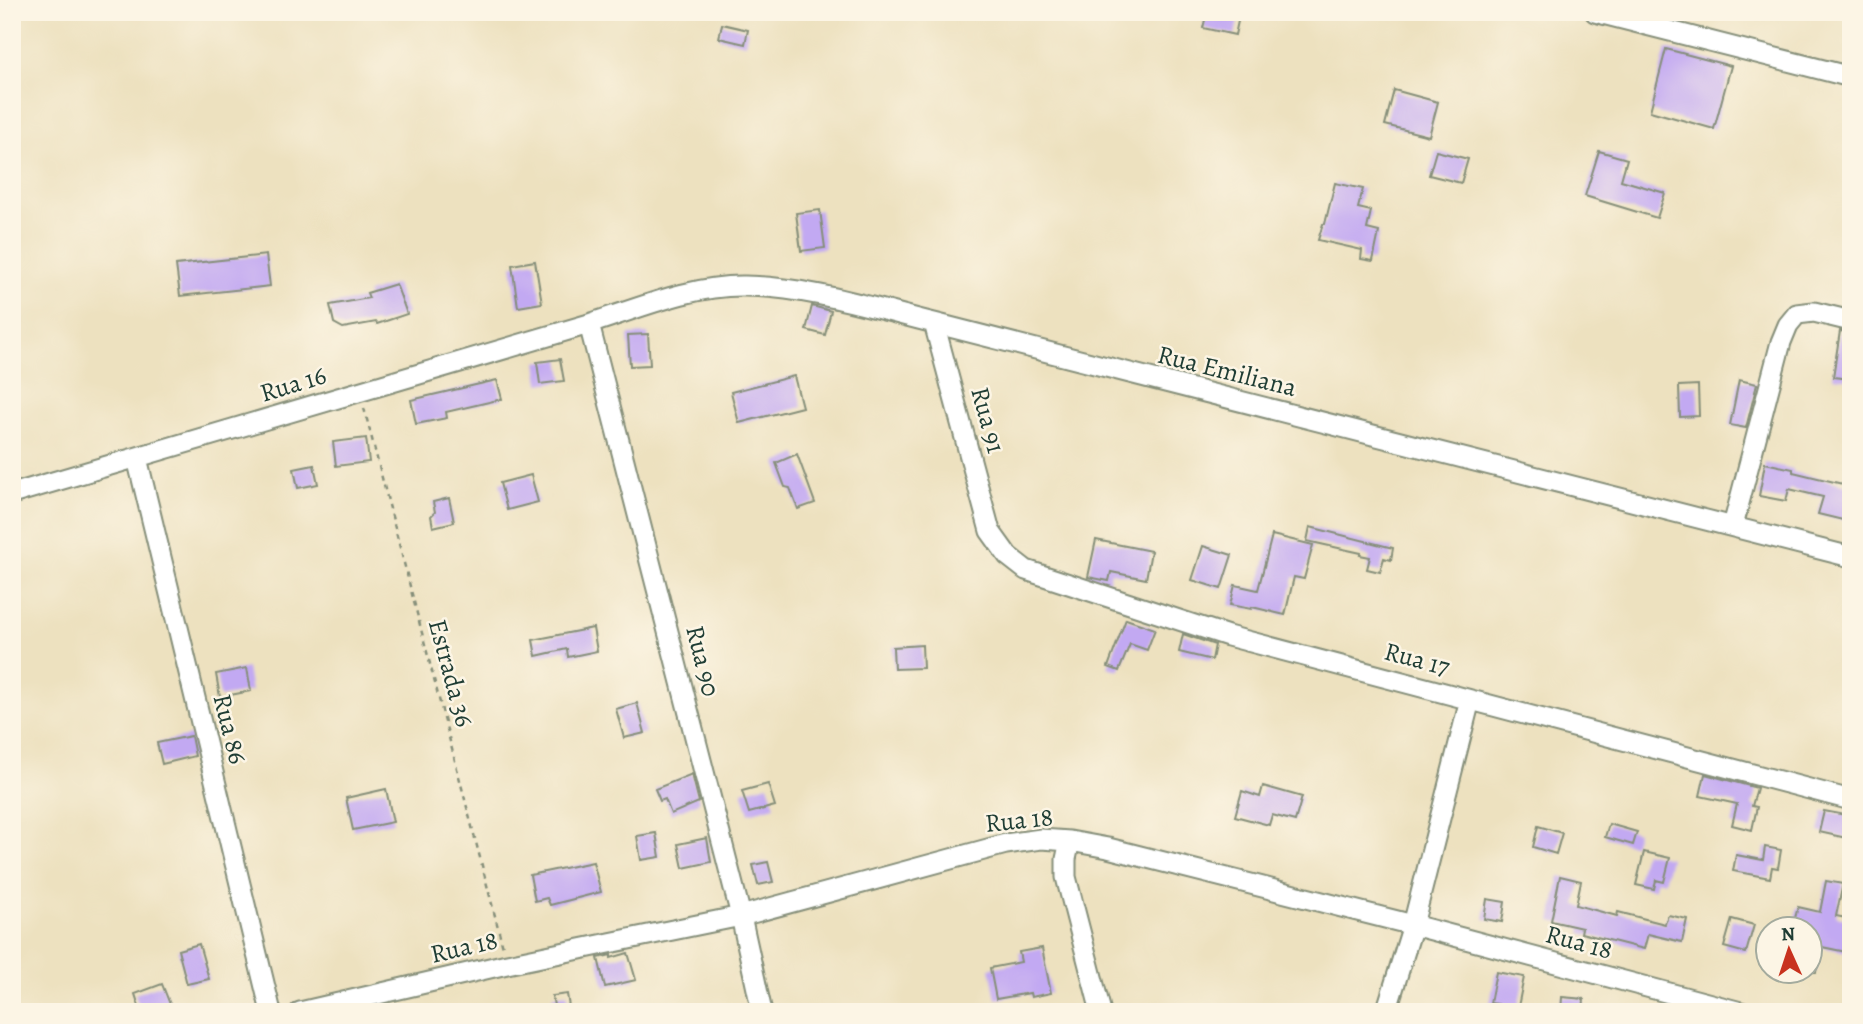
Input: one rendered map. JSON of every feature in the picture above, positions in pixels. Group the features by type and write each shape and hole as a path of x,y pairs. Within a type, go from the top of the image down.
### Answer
{"street":[{"path":"1595,12 1851,77"},
{"name":"Rua Emiliana","path":"589,324 662,300 713,288 745,286 806,292 1851,557"},
{"path":"1733,526 1781,342 1788,325 1797,314 1814,312 1851,321"},
{"name":"Rua 91","path":"934,323 990,531"},
{"name":"Rua 16","path":"12,494 589,324"},
{"name":"Rua 90","path":"589,324 741,916 762,1012"},
{"name":"Rua 86","path":"137,458 271,1012"},
{"name":"Rua 17","path":"990,531 1008,556 1026,570 1228,636 1851,800"},
{"path":"1386,1012 1413,925 1471,700"},
{"name":"Rua 18","path":"300,1012 507,964 741,916 1006,844 1041,839 1108,848 1741,1012"},
{"path":"1070,841 1066,877 1101,1012"}],"path":[{"name":"Estrada 36","path":"360,391 507,964"}],"building":[{"path":"1207,12 1240,12 1235,35 1203,28"},
{"path":"722,24 748,30 745,44 719,38"},
{"path":"1666,49 1731,66 1714,129 1650,111"},
{"path":"1394,90 1438,102 1429,136 1385,125"},
{"path":"1436,151 1468,159 1461,183 1429,175"},
{"path":"1599,151 1627,159 1621,180 1665,193 1657,218 1585,196"},
{"path":"1335,183 1363,189 1358,208 1371,211 1367,229 1379,232 1373,261 1361,259 1362,250 1318,240 1325,224"},
{"path":"820,210 825,248 801,251 796,213"},
{"path":"266,255 270,286 180,296 176,265"},
{"path":"535,261 542,303 518,307 512,265"},
{"path":"396,284 407,314 377,324 376,322 343,328 334,323 330,305 369,298 367,293"},
{"path":"812,306 831,311 825,335 806,330"},
{"path":"1840,331 1851,333 1851,379 1833,377"},
{"path":"648,334 650,365 630,366 628,335"},
{"path":"560,359 564,381 540,384 537,362"},
{"path":"794,376 802,407 739,423 731,392"},
{"path":"497,380 502,399 446,412 447,418 416,424 411,400"},
{"path":"1739,380 1757,384 1746,428 1730,425"},
{"path":"1698,385 1699,416 1680,417 1679,386"},
{"path":"366,438 369,462 336,466 333,442"},
{"path":"797,454 815,503 798,509 790,488 785,487 776,463"},
{"path":"1765,463 1851,486 1851,522 1818,514 1823,497 1789,489 1786,501 1759,496"},
{"path":"314,465 318,484 298,488 294,469"},
{"path":"531,475 538,502 507,510 500,483"},
{"path":"449,498 454,522 433,527 433,502"},
{"path":"1310,527 1393,548 1391,560 1384,558 1380,572 1367,569 1370,557 1307,541"},
{"path":"1272,535 1313,545 1304,579 1294,577 1285,615 1230,605 1235,585 1258,590"},
{"path":"1096,540 1151,551 1146,579 1111,572 1109,581 1088,577"},
{"path":"1203,546 1232,555 1221,589 1192,580"},
{"path":"1126,619 1155,629 1147,650 1130,644 1119,671 1108,667"},
{"path":"593,628 597,651 568,657 567,649 536,656 533,640"},
{"path":"1183,634 1215,645 1212,660 1179,652"},
{"path":"922,645 923,668 894,669 893,647"},
{"path":"247,668 251,691 220,697 216,674"},
{"path":"637,703 645,733 624,738 616,709"},
{"path":"191,736 195,756 162,764 157,743"},
{"path":"692,774 699,802 671,814 665,799 660,801 655,789"},
{"path":"1705,774 1757,788 1752,806 1757,807 1752,830 1732,825 1737,804 1700,796"},
{"path":"768,784 775,806 749,813 742,791"},
{"path":"1263,786 1302,797 1295,821 1272,815 1269,825 1235,816 1242,791 1260,797"},
{"path":"386,789 393,822 353,830 346,798"},
{"path":"1824,811 1851,816 1851,839 1819,832"},
{"path":"1609,824 1637,832 1633,845 1605,837"},
{"path":"1538,826 1562,833 1556,854 1533,847"},
{"path":"656,833 660,857 641,860 637,836"},
{"path":"707,838 711,862 683,868 678,844"},
{"path":"1765,847 1781,850 1778,868 1772,867 1770,878 1733,871 1736,855 1763,860"},
{"path":"1644,852 1670,858 1664,882 1656,880 1654,889 1636,885"},
{"path":"593,862 601,892 550,905 547,898 535,901 530,875"},
{"path":"768,862 773,882 758,885 753,865"},
{"path":"1560,876 1581,881 1576,905 1617,916 1618,912 1665,924 1668,915 1687,919 1682,942 1648,934 1644,949 1581,933 1582,928 1551,921"},
{"path":"1826,881 1843,884 1836,916 1851,919 1851,953 1825,948 1825,916 1796,916 1798,907 1820,912"},
{"path":"1487,899 1505,902 1502,922 1484,919"},
{"path":"1732,919 1754,925 1746,953 1724,947"},
{"path":"199,944 209,979 187,984 178,950"},
{"path":"1042,948 1051,993 1031,997 1030,993 996,999 990,968 1021,962 1019,952"},
{"path":"628,953 636,980 605,987 598,958 611,955 611,958"},
{"path":"1496,972 1524,977 1517,1012 1496,1012 1498,1004 1490,1003"},
{"path":"162,984 171,1007 156,1012 141,1012 135,994"},
{"path":"567,994 569,1007 555,1010 552,996"},
{"path":"1562,997 1584,999 1583,1012 1561,1012"}]}
